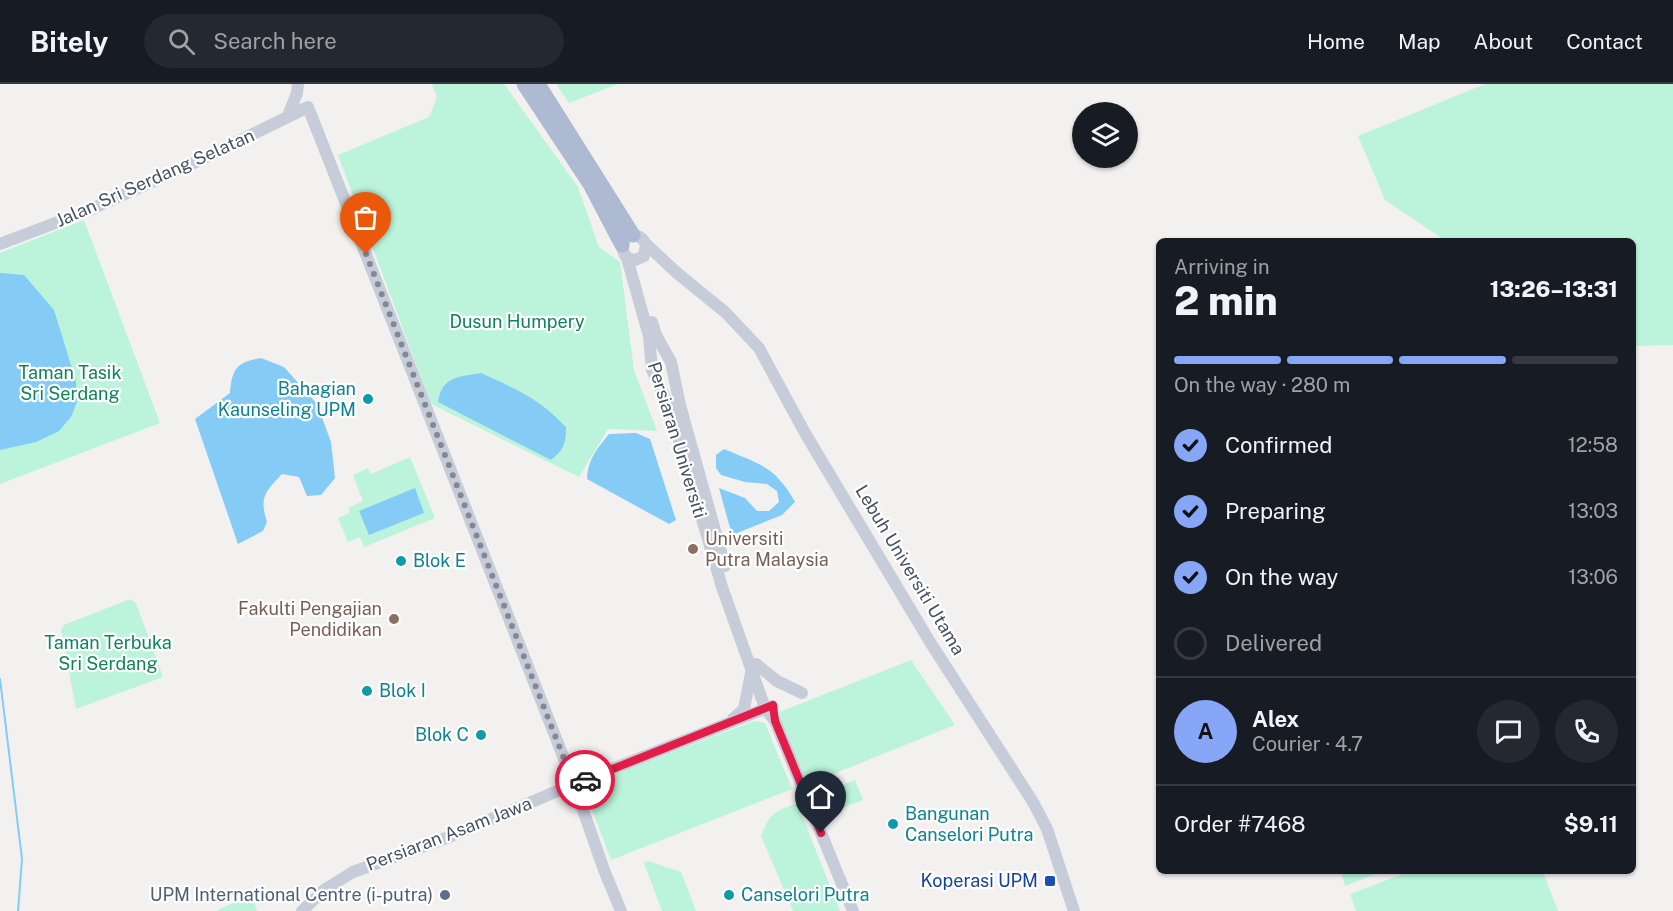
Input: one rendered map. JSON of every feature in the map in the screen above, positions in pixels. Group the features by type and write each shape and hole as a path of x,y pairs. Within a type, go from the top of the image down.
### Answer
{"main road":[{"path":"524,84 632,251"},
{"path":"538,84 632,251"}],"street":[{"path":"298,84 288,116 305,122 318,131 574,784 621,911"},
{"name":"Jalan Sri Serdang Selatan","path":"0,244 87,211 201,160 308,107 318,131"},
{"name":"Lebuh Universiti Utama","path":"677,273 632,251 641,237 677,273 725,312 759,348 805,433 930,642 1033,802 1047,829 1074,911"},
{"name":"Persiaran Universiti","path":"632,251 656,335 671,362 680,405 754,666"},
{"name":"Persiaran Universiti","path":"632,251 649,336 652,369 669,406 722,587 853,911"},
{"path":"730,722 744,709 754,666 802,693"},
{"name":"Persiaran Asam Jawa","path":"302,911 324,890 353,872 449,837 730,722 772,711"}],"green space":[{"name":"Dusun Humpery","path":"432,84 504,84 578,187 599,247 620,262 634,370 657,431 608,429 579,477 431,404 338,155 429,117 437,97"},
{"path":"556,84 618,84 569,103"},
{"path":"1485,84 1673,84 1673,345 1636,346 1636,238 1442,238 1385,200 1358,136"},
{"name":"Taman Tasik Sri Serdang","path":"84,220 160,423 0,484 0,253"},
{"path":"410,457 435,518 364,547 360,537 348,542 338,518 350,513 348,508 363,501 353,475 368,468 371,474"},
{"name":"Taman Terbuka Sri Serdang","path":"130,599 136,603 163,677 76,709 61,630 64,625"},
{"path":"911,660 955,725 806,785 777,713"},
{"path":"754,721 765,723 792,789 611,860 583,786"},
{"path":"855,780 863,800 827,814 819,794"},
{"path":"797,803 840,911 793,911 761,836 767,822 774,814"},
{"path":"648,861 681,872 696,911 662,911 644,863"},
{"path":"1342,874 1375,874 1345,886"},
{"path":"1403,874 1544,874 1558,911 1356,911 1350,894"},
{"path":"252,894 257,911 216,911"}],"water":[{"path":"0,273 24,275 54,310 76,381 77,402 71,417 59,431 36,442 0,450"},
{"path":"261,358 284,367 317,404 331,442 335,478 321,495 307,496 299,477 282,474 265,495 264,506 267,522 263,531 238,544 195,419 230,393 232,378 237,368 246,362"},
{"path":"481,373 536,401 566,427 563,446 551,460 438,402 443,387 448,382 459,377"},
{"path":"636,433 650,439 676,520 669,524 587,479 591,460 609,434"},
{"path":"724,449 757,463 773,473 795,502 782,515 732,535 719,488 745,498 757,511 769,511 779,502 777,491 767,484 745,482 721,475 716,468 716,455"},
{"path":"415,488 424,513 369,535 359,511"}],"waterway":[{"path":"0,679 22,859 18,911"}],"way so far":[{"path":"366,254 574,784 585,780"}],"place":[{"name":"Bahagian Kaunseling UPM","path":"368,399"},
{"name":"Universiti Putra Malaysia","path":"693,549"},
{"name":"Blok E","path":"401,561"},
{"name":"Fakulti Pengajian Pendidikan","path":"394,619"},
{"name":"Blok I","path":"367,691"},
{"name":"Blok C","path":"481,735"},
{"name":"Bangunan Canselori Putra","path":"893,824"},
{"name":"Koperasi UPM","path":"1050,881"},
{"name":"UPM International Centre (i-putra)","path":"445,895"},
{"name":"Canselori Putra","path":"729,895"}],"route":[{"path":"585,780 773,705 775,721 821,833"}]}
